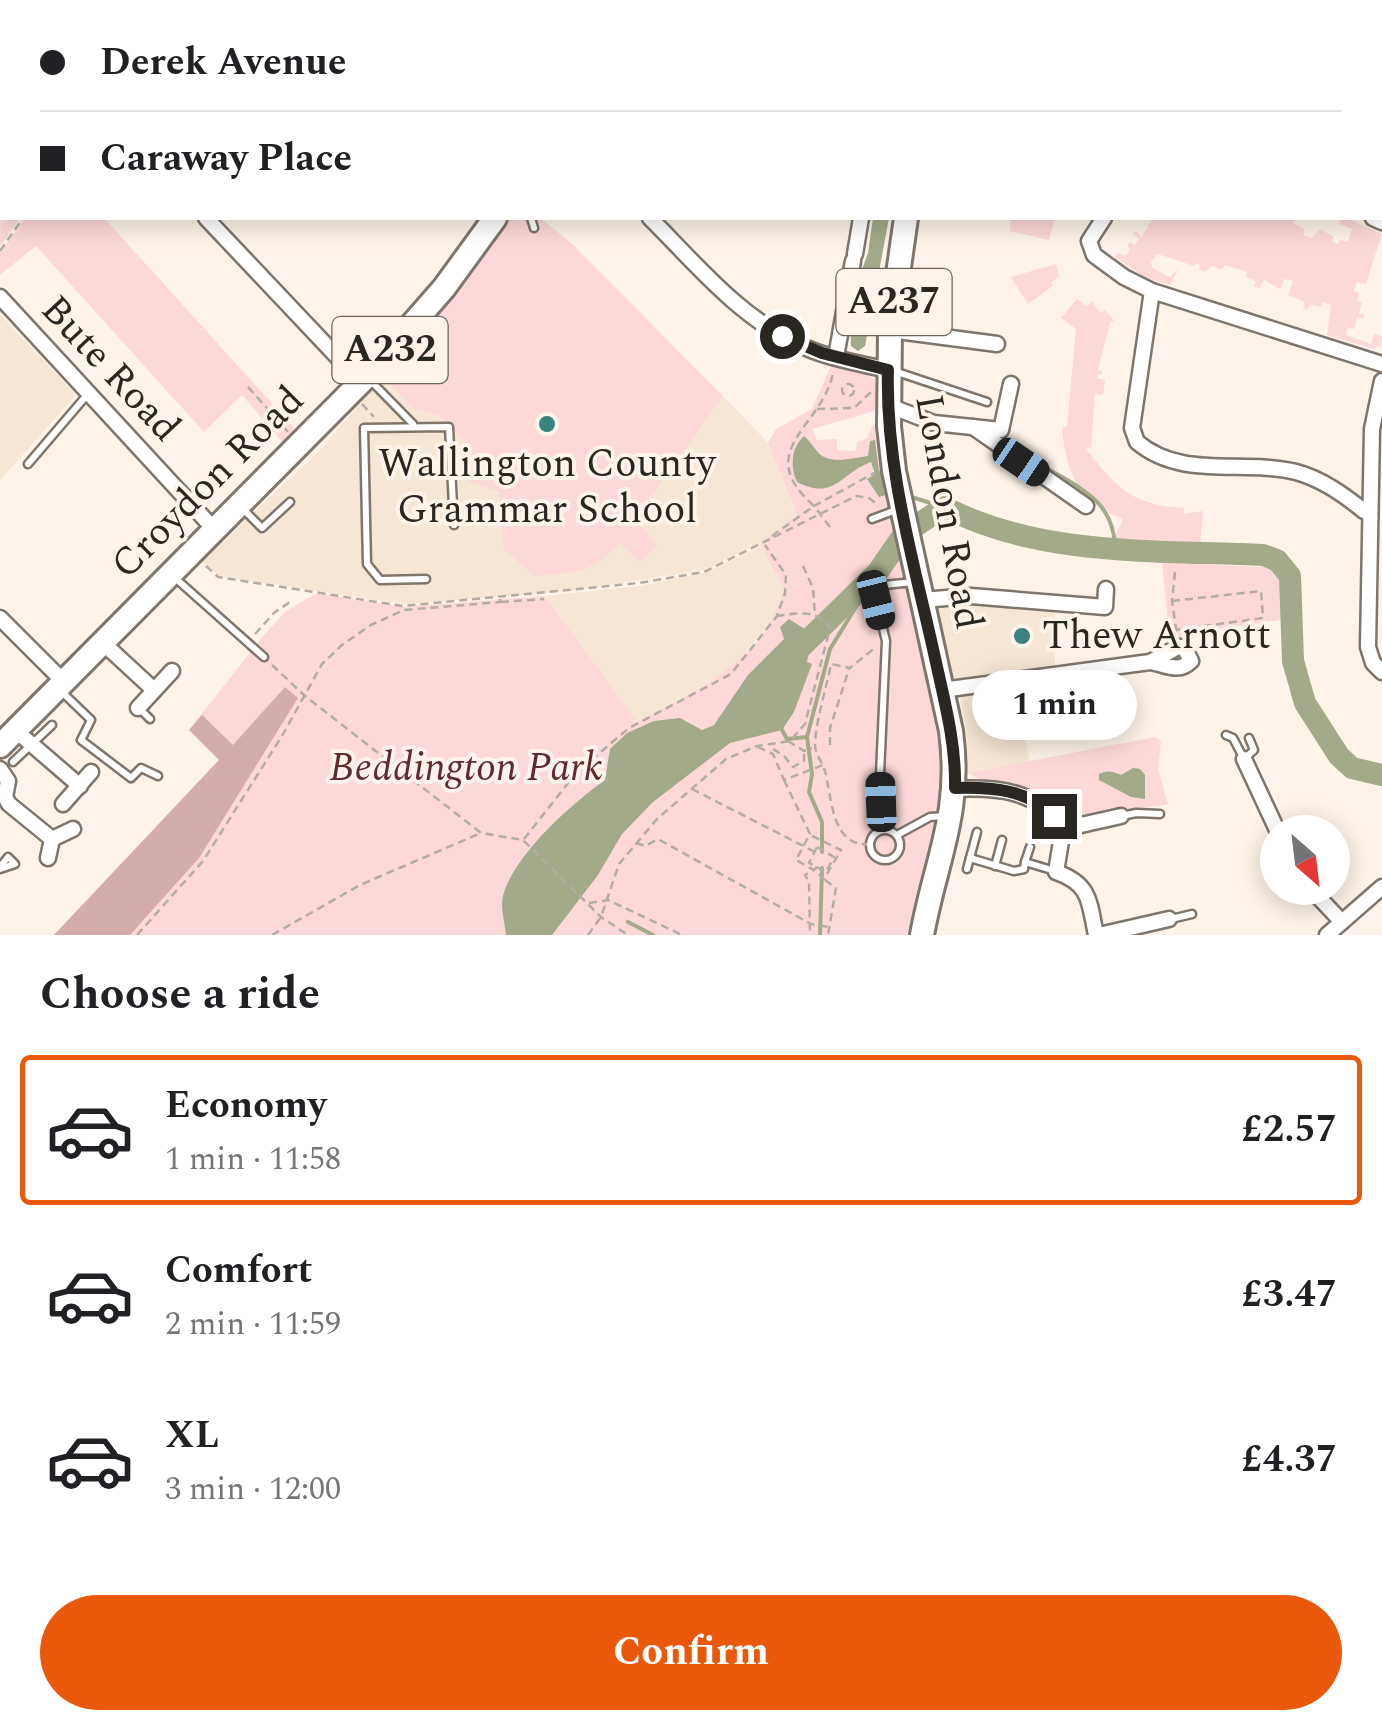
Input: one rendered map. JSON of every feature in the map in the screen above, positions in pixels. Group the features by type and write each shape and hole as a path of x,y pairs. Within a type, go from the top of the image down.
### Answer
{"main road":[{"name":"Croydon Road","path":"12,750 61,685 102,642 238,503 362,386 444,288 494,220"},
{"name":"London Road","path":"906,220 888,370 878,400 896,505 921,590 951,731 955,788 952,817 922,935"}],"street":[{"path":"208,220 362,386"},
{"path":"652,220 747,312 800,346 888,370"},
{"path":"841,359 861,220"},
{"path":"1103,220 1090,240 1094,255 1124,277 1152,291 1382,364"},
{"path":"1152,291 1132,428 1137,442 1187,466 1248,466 1309,476 1370,511"},
{"name":"Bute Road","path":"0,297 213,528"},
{"path":"890,330 991,339"},
{"path":"1382,381 1372,429 1370,487 1370,656 1382,672"},
{"path":"878,400 934,422 1001,430 1010,384"},
{"path":"972,426 1086,506"},
{"path":"1348,498 1370,487"},
{"path":"921,590 1109,608 1106,589"},
{"path":"0,618 61,685"},
{"path":"102,642 154,690"},
{"path":"942,690 1150,662 1180,647"},
{"path":"138,708 172,671"},
{"path":"52,839 5,797 12,750 80,786"},
{"path":"1244,759 1270,815"},
{"path":"63,804 91,772"},
{"path":"955,788 1004,790 1030,797 1054,816 1063,830 1056,872 1083,886 1098,935 1169,919"},
{"path":"1063,830 1121,816"},
{"path":"52,839 73,830"},
{"path":"48,858 52,839"},
{"path":"1327,935 1382,887"},
{"path":"1326,905 1342,922"}],"lane":[{"path":"532,220 534,228"},
{"path":"888,370 987,402"},
{"path":"362,386 414,425"},
{"path":"28,464 88,394"},
{"path":"426,579 380,580 367,564 364,428 449,427 454,525"},
{"path":"238,503 259,531 290,502"},
{"path":"872,519 896,505"},
{"path":"170,573 264,657"},
{"path":"882,830 880,774 886,640 876,600 884,585 921,590"},
{"path":"61,685 92,720 82,740 131,778 141,768 158,776"},
{"path":"138,708 150,719"},
{"path":"12,750 52,725"},
{"path":"1226,735 1244,759 1254,750 1249,738"},
{"path":"1121,816 1160,814"},
{"path":"897,835 900,849 890,860 876,858 870,844 873,835 882,830 897,835 930,817 952,817"},
{"path":"967,869 977,832"},
{"path":"996,866 1002,840"},
{"path":"970,858 1014,871 1024,869 1030,847"},
{"path":"1025,862 1056,872"},
{"path":"1169,919 1192,914"}],"path":[{"path":"0,251 23,220"},
{"path":"830,527 796,490 786,468 794,439 816,409 841,359"},
{"path":"878,400 882,373 888,370"},
{"path":"829,386 842,388 850,384 854,393"},
{"path":"362,386 383,427"},
{"path":"248,387 300,445"},
{"path":"842,388 846,396 844,410"},
{"path":"846,396 854,393 878,400"},
{"path":"816,409 844,410 878,400"},
{"path":"763,543 814,506 874,472"},
{"path":"137,935 203,860 322,664 371,625 404,610 622,586 704,572 856,496 896,505"},
{"path":"524,840 576,773 628,728 731,674 777,616 786,593 786,574 763,543"},
{"path":"190,552 218,578 404,606 544,598"},
{"path":"803,566 813,588 818,617"},
{"path":"1175,572 1172,601 1180,647"},
{"path":"1172,601 1261,591 1263,618 1176,630"},
{"path":"246,642 274,612 292,600"},
{"path":"588,935 608,900 619,864 634,843 726,759 757,746 790,740 805,724 831,631 826,621 802,612 777,616"},
{"path":"830,744 830,728 850,668 886,640"},
{"path":"264,657 305,696 481,833 524,840 601,916 628,935"},
{"path":"822,661 850,668"},
{"path":"830,664 814,748 823,765 836,822 852,841 870,844"},
{"path":"790,740 804,750 814,748"},
{"path":"773,743 784,780 810,834 840,850"},
{"path":"757,746 773,751 790,766 804,761 804,750"},
{"path":"784,780 823,765"},
{"path":"690,789 815,852"},
{"path":"272,935 360,884 481,833"},
{"path":"810,834 796,860 820,872"},
{"path":"634,843 645,846 658,839 811,924 829,928"},
{"path":"810,935 806,874 820,872 852,841"},
{"path":"820,872 834,856 818,846 809,863 836,888 828,935"},
{"path":"588,903 608,900 682,935"}],"shaded area":[{"name":"Wallington County Grammar School","path":"508,220 542,220 571,243 768,443 797,516 760,543 703,570 570,591 404,604 219,576 202,562 322,448 452,295"},
{"path":"873,220 889,220 865,346 858,351 851,346 850,322 859,300 860,275"},
{"path":"0,314 76,395 0,480"},
{"path":"804,436 821,455 833,459 868,456 870,441 875,440 879,471 889,494 879,497 867,479 875,474 871,462 829,487 820,489 797,482 793,458"},
{"path":"762,546 784,590 776,616 729,672 637,721 545,596 640,586 705,573"},
{"path":"970,601 1055,608 1055,668 952,682 934,604"},
{"path":"789,619 808,631 817,629 817,644 810,647 807,662 812,664 794,712 782,730 730,743 653,802 622,834 598,875 552,935 506,935 502,901 518,864 545,832 605,780 610,749 627,733 654,721 680,718 702,730 714,725 748,675 784,639 780,627"},
{"path":"285,687 298,698 199,858 130,935 54,935 219,760 189,730 202,715 233,745"},
{"path":"1014,688 1030,762 968,773 960,696"},
{"path":"1133,768 1145,775 1145,799 1131,797 1099,780 1099,774 1110,771 1121,775"}],"green space":[{"path":"0,220 19,220 0,247"},
{"path":"24,220 106,220 296,430 283,443 242,395 204,432 36,246 0,275 0,253"},
{"path":"508,220 542,220 571,243 723,396 635,519 657,545 640,562 620,543 601,560 581,570 534,576 504,549 499,492 468,481 468,444 440,416 413,408 385,378"},
{"path":"1012,220 1054,220 1049,240 1009,231"},
{"path":"1152,220 1295,220 1293,223 1305,229 1303,235 1311,238 1320,229 1338,244 1340,240 1348,242 1352,229 1339,224 1341,220 1350,220 1382,234 1366,284 1357,282 1354,291 1359,293 1359,313 1364,318 1357,317 1354,329 1348,328 1346,335 1371,344 1374,334 1382,336 1381,345 1374,349 1327,335 1331,305 1323,302 1321,307 1310,304 1307,310 1303,308 1305,302 1288,295 1293,281 1284,279 1280,289 1264,280 1260,288 1254,287 1256,281 1246,277 1247,272 1225,265 1222,270 1212,266 1205,272 1196,263 1194,266 1158,254 1151,262 1152,268 1170,277 1178,269 1170,285 1145,277 1115,257 1118,253 1126,256 1130,242 1135,245 1139,239 1133,234 1136,230 1141,237 1149,226 1144,222 1149,224"},
{"path":"1056,264 1059,276 1051,283 1053,286 1028,304 1011,277"},
{"path":"1077,299 1086,307 1092,301 1100,313 1105,310 1114,321 1110,322 1098,370 1102,375 1097,378 1105,380 1103,395 1095,394 1091,447 1086,449 1117,484 1138,498 1184,508 1184,514 1203,511 1200,547 1113,541 1123,519 1095,504 1077,484 1062,428 1067,426 1076,329 1061,318"},
{"name":"Beddington Park","path":"833,361 854,366 875,380 878,410 812,429 817,440 837,439 837,450 856,451 857,442 867,438 873,425 879,424 908,589 945,763 943,801 916,935 54,935 219,760 189,730 286,611 317,593 403,607 545,596 637,721 726,671 760,636 784,590 760,543 797,515 768,443 776,429 812,409"},
{"path":"1162,562 1277,568 1285,581 1286,619 1186,634 1185,640 1170,643"},
{"path":"1155,737 1161,741 1158,769 1168,804 1162,806 1117,811 1111,808 1084,819 1066,821 1005,782 981,780 968,773"}],"waterway":[{"path":"1038,463 1079,487 1100,505 1113,531 1115,548"},
{"path":"908,496 944,507"},
{"path":"799,649 877,573 904,534 944,507 981,523 1060,543 1141,551 1263,555 1277,560 1290,576 1293,661 1305,703 1339,756 1352,768 1382,775"},
{"path":"822,852 822,822 809,792 812,774 807,737 830,649 877,573"},
{"path":"782,730 787,739 807,737"},
{"path":"820,935 822,868"},
{"path":"628,922 653,935"}],"place":[{"name":"Wallington County Grammar School","path":"547,424"},
{"name":"Thew Arnott","path":"1022,636"}],"route":[{"path":"782,336 800,346 888,370 887,404 894,471 951,731 955,788 1004,790 1030,797 1054,816"}]}
